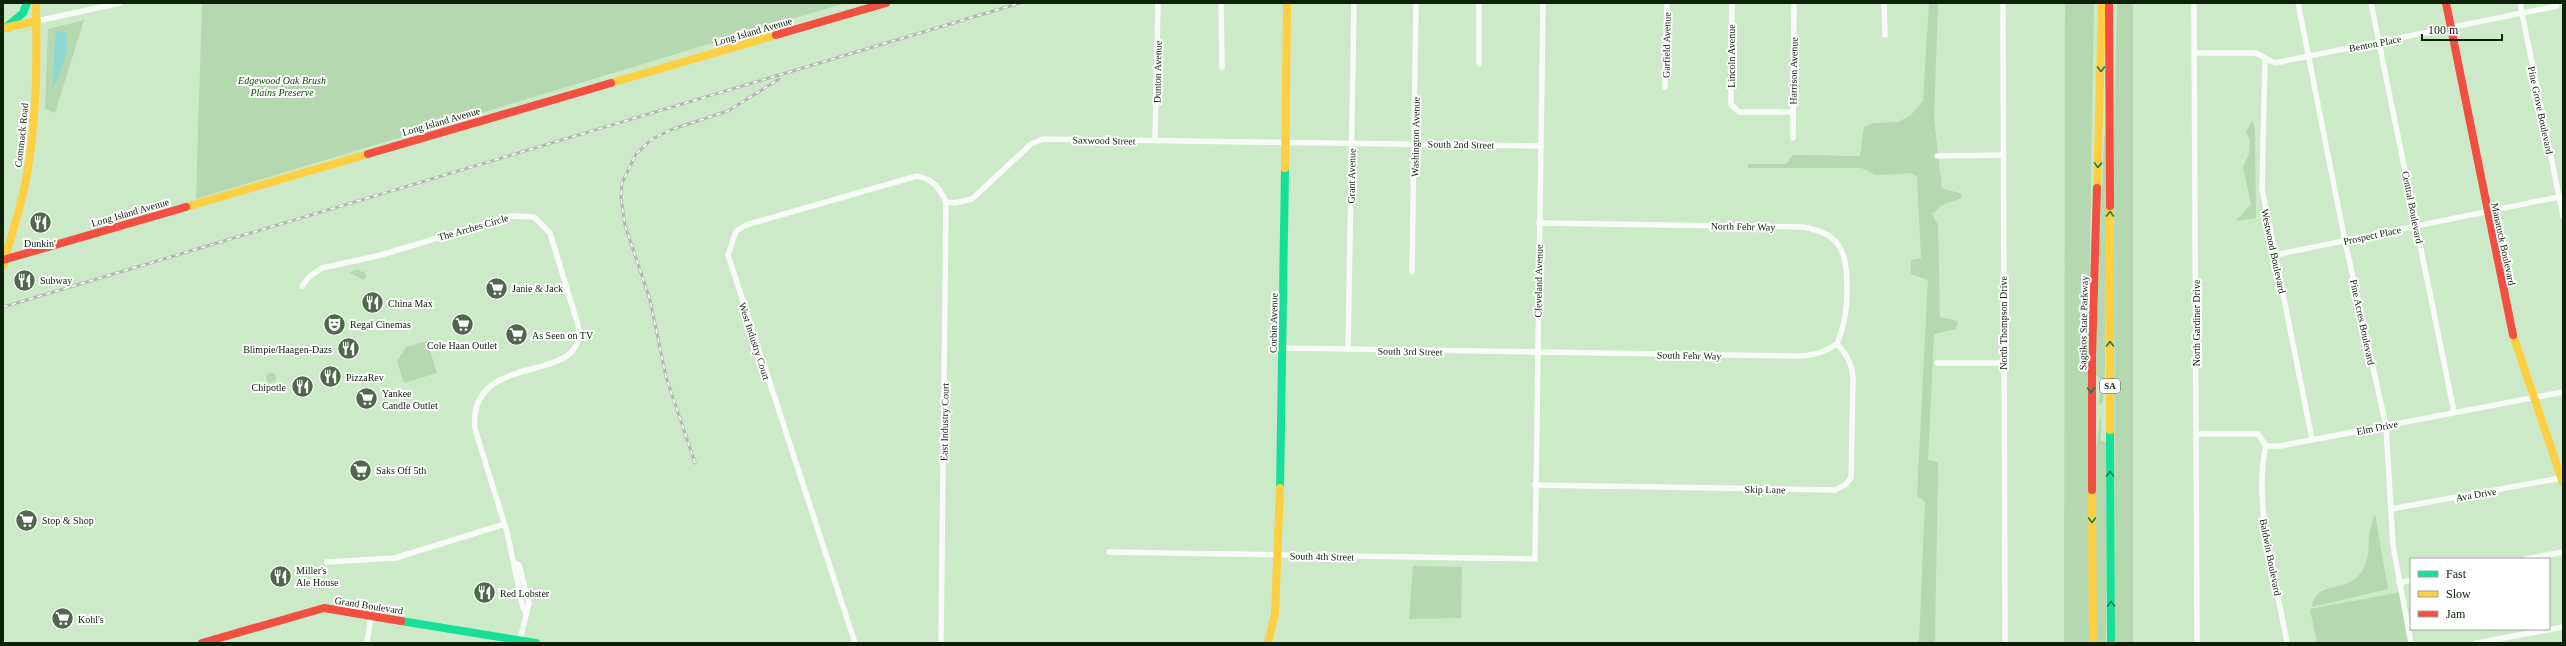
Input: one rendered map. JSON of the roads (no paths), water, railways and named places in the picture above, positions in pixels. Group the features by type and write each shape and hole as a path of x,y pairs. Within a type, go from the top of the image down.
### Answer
{"main road":[{"path":"4,28 22,13 27,3"},
{"name":"Commack Road","path":"4,262 20,205 31,148 36,85 36,3"},
{"name":"Long Island Avenue","path":"4,262 886,3"},
{"name":"Corbin Avenue","path":"1268,643 1275,614 1279,555 1287,3"},
{"path":"2099,3 2102,30"},
{"name":"Sagtikos State Parkway","path":"2093,643 2092,342 2102,3"},
{"name":"SA","path":"2109,3 2111,643"},
{"name":"Manatuck Boulevard","path":"2446,3 2514,341 2562,481"},
{"path":"4,28 36,21"},
{"name":"Grand Boulevard","path":"202,643 215,641 324,608 536,643"}],"street":[{"path":"36,21 120,3"},
{"name":"Dunton Avenue","path":"1155,140 1158,3"},
{"path":"1221,3 1222,67"},
{"name":"Grant Avenue","path":"1348,349 1354,3"},
{"name":"Washington Avenue","path":"1412,272 1416,3"},
{"path":"1479,3 1479,64"},
{"name":"Cleveland Avenue","path":"1535,559 1543,3"},
{"name":"Garfield Avenue","path":"1665,87 1667,3"},
{"name":"Lincoln Avenue","path":"1732,3 1731,104 1734,109 1739,112 1792,112"},
{"name":"Harrison Avenue","path":"1792,138 1794,3"},
{"path":"1884,3 1885,36"},
{"name":"North Thompson Drive","path":"2003,3 2002,155 2005,643"},
{"name":"North Gardiner Drive","path":"2194,3 2197,643"},
{"name":"Pine Acres Boulevard","path":"2298,3 2345,241 2386,426 2393,546 2411,643"},
{"name":"Central Boulevard","path":"2371,3 2454,412"},
{"name":"Pine Grove Boulevard","path":"2520,3 2561,197 2563,216"},
{"name":"Benton Place","path":"2195,53 2256,53 2265,60 2275,63 2557,6"},
{"name":"Westwood Boulevard","path":"2265,60 2262,188 2312,439"},
{"name":"Saxwood Street","path":"946,202 955,203 972,199 1031,144 1043,139 1286,142"},
{"name":"South 2nd Street","path":"1286,142 1541,146"},
{"path":"1937,156 2002,155"},
{"name":"West Industry Court","path":"855,643 728,255 736,231 746,225 904,178 917,176 930,178 939,188 946,202"},
{"name":"Prospect Place","path":"2275,255 2561,197"},
{"name":"East Industry Court","path":"941,643 946,202"},
{"name":"The Arches Circle","path":"302,286 309,277 322,268 380,255 511,216 534,218 543,224 550,233 580,333 578,344 566,357 498,379 489,386 477,404 474,416 475,429 505,524 515,563 519,565 528,598 529,608 526,612 520,640"},
{"name":"North Fehr Way","path":"1539,223 1803,227 1826,232 1840,246 1847,267 1847,313 1837,344"},
{"name":"South Fehr Way","path":"1537,353 1811,356 1824,352 1837,344"},
{"name":"Skip Lane","path":"1535,486 1835,490 1845,485 1851,478 1853,378 1852,366 1848,356 1837,344"},
{"name":"South 3rd Street","path":"1282,348 1537,353"},
{"path":"1937,363 2003,363"},
{"name":"Elm Drive","path":"2266,446 2280,446 2563,392"},
{"path":"2196,434 2258,434 2266,446"},
{"name":"Baldwin Boulevard","path":"2266,446 2264,456 2262,518 2287,643"},
{"name":"Ava Drive","path":"2391,509 2562,481"},
{"path":"327,562 394,558 505,524"},
{"name":"South 4th Street","path":"1109,552 1535,559"},
{"path":"2531,558 2563,552"},
{"path":"2399,582 2410,580"},
{"path":"367,643 371,616"},
{"path":"2550,629 2563,627"},
{"path":"2476,643 2547,630"}],"water":[{"path":"58,31 65,32 67,46 62,69 52,88 55,35"}],"railway":[{"path":"3,307 1020,3"},
{"path":"695,463 666,377 650,300 625,225 621,198 622,183 636,154 652,139 673,129 728,111 779,79"}],"place":[{"name":"Dunkin'","path":"40,223"},
{"name":"Subway","path":"25,280"},
{"name":"Janie & Jack","path":"497,288"},
{"name":"China Max","path":"372,303"},
{"name":"Regal Cinemas","path":"334,324"},
{"name":"Cole Haan Outlet","path":"462,325"},
{"name":"As Seen on TV","path":"517,335"},
{"name":"Blimpie/Haagen-Dazs","path":"348,349"},
{"name":"PizzaRev","path":"330,377"},
{"name":"Chipotle","path":"302,387"},
{"name":"Yankee Candle Outlet","path":"366,399"},
{"name":"Saks Off 5th","path":"360,470"},
{"name":"Stop & Shop","path":"26,520"},
{"name":"Miller's Ale House","path":"281,576"},
{"name":"Red Lobster","path":"485,593"},
{"name":"Kohl's","path":"62,619"}],"park label":[{"name":"Edgewood Oak Brush Plains Preserve","path":"282,86"}]}
